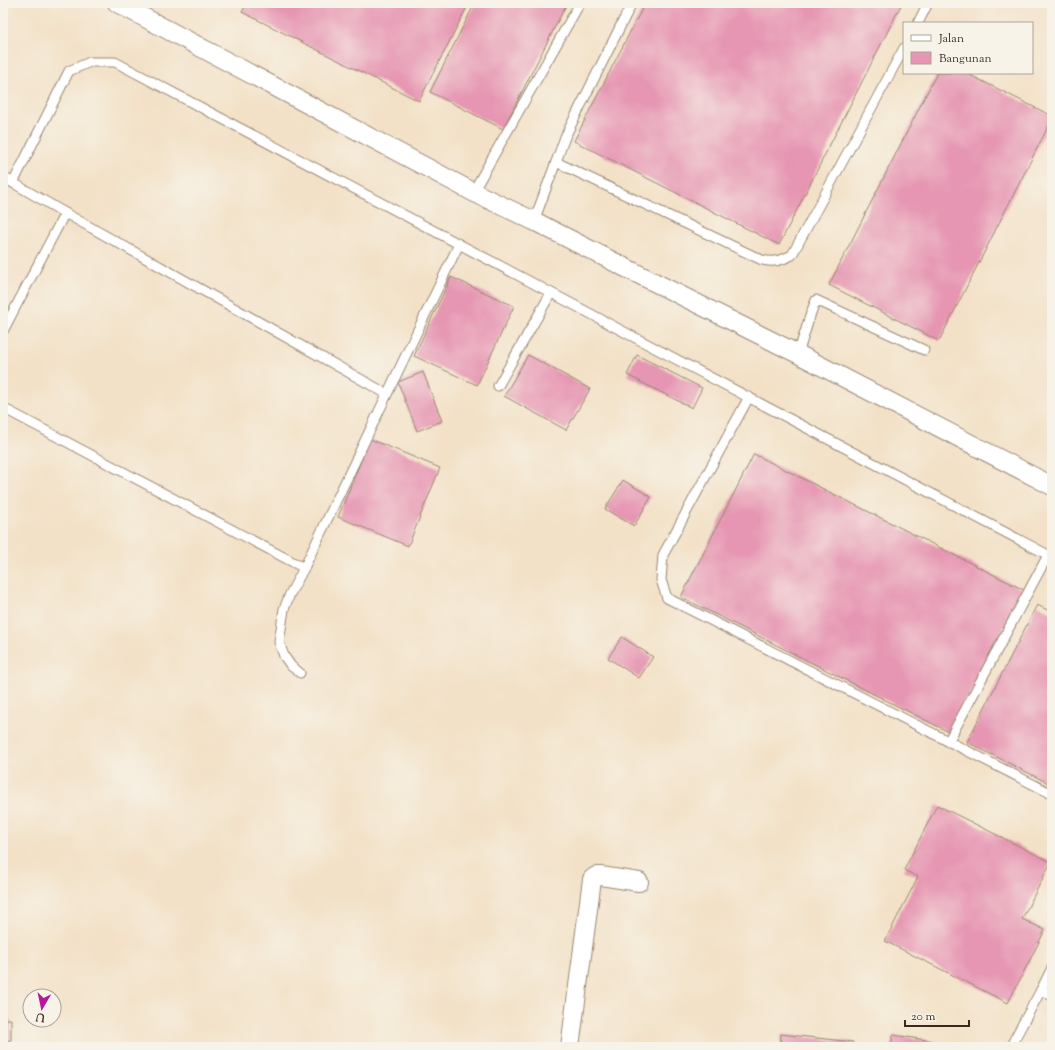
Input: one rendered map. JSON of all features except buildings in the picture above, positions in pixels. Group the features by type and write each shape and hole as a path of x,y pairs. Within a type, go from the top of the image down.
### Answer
{"street":[{"path":"117,3 473,192 534,221 798,354 1052,486"},
{"path":"570,1047 592,879 596,876 601,876 639,882"}],"lane":[{"path":"473,192 580,3"},
{"path":"534,221 565,137 632,3"},
{"path":"918,22 928,3"},
{"path":"556,162 762,260 774,262 782,260 792,255 903,50"},
{"path":"13,183 69,71 90,62 115,62 1050,556 948,742"},
{"path":"3,177 64,213 387,394"},
{"path":"3,331 64,213"},
{"path":"300,673 291,666 284,656 279,642 284,609 459,244"},
{"path":"498,386 551,293"},
{"path":"798,354 816,300 924,350"},
{"path":"749,398 663,555 661,580 667,598 1052,794"},
{"path":"3,408 304,568"},
{"path":"1014,1040 1052,968"},
{"path":"1041,990 1052,996"}]}
